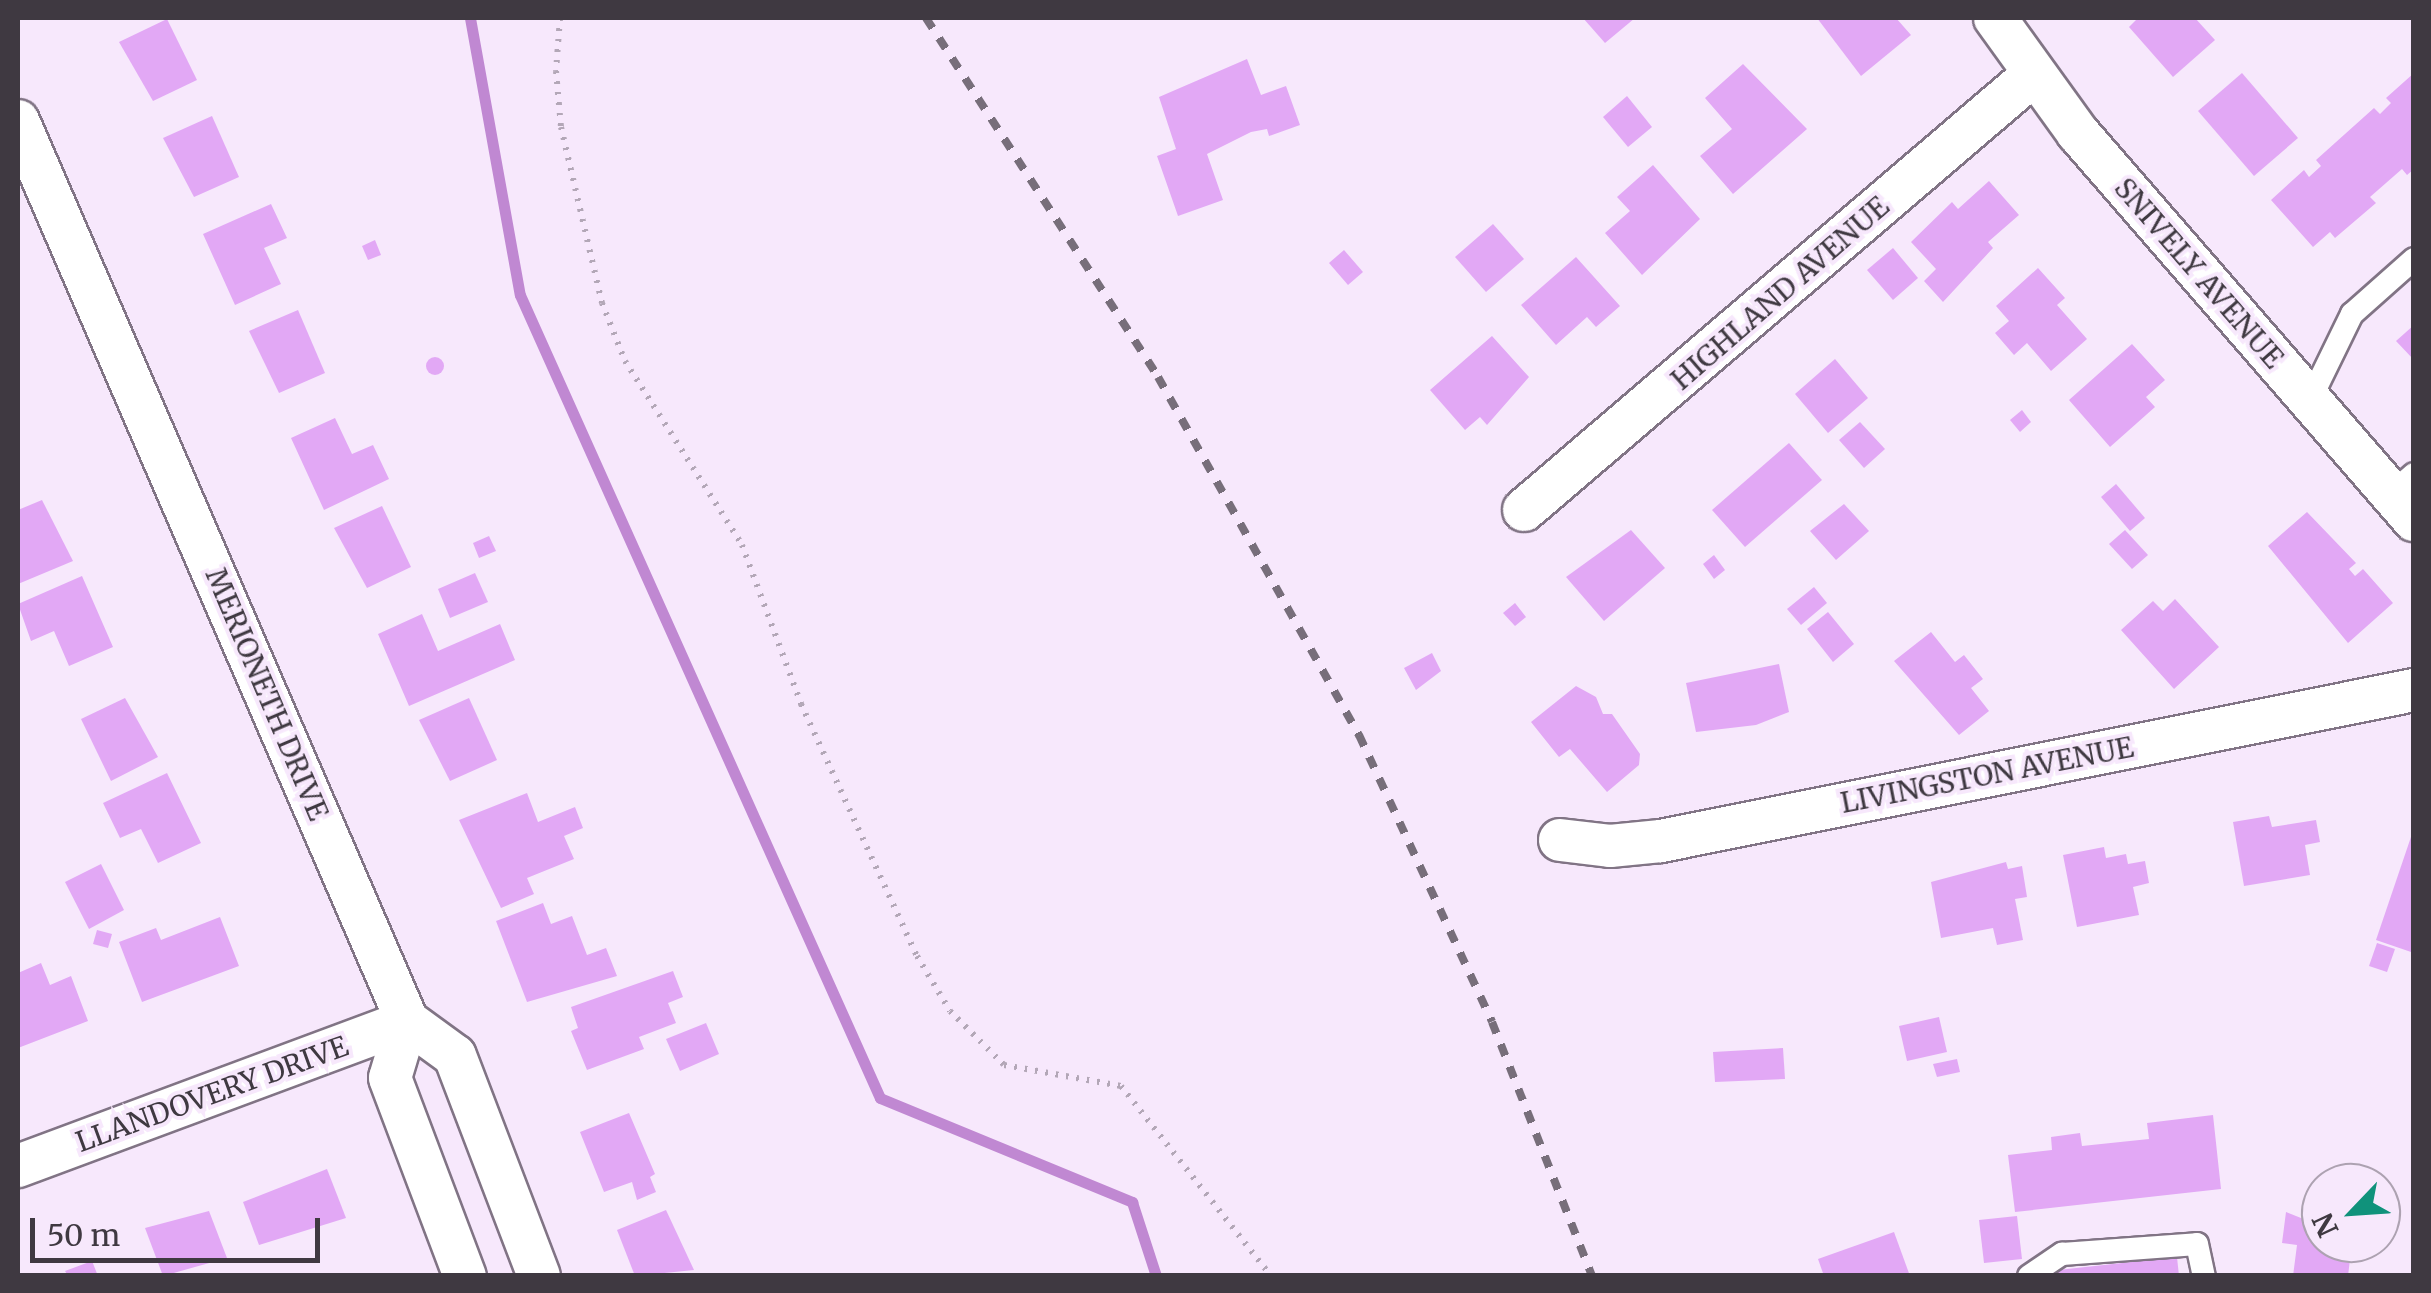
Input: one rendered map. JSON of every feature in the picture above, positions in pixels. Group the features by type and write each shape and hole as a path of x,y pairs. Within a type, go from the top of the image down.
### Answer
{"street":[{"name":"SNIVELY AVENUE","path":"1995,18 2034,74 2310,400 2406,496"},
{"name":"HIGHLAND AVENUE","path":"1524,510 2034,74"},
{"name":"MERIONETH DRIVE","path":"18,120 407,1021"},
{"name":"LIVINGSTON AVENUE","path":"1560,840 1610,846 1661,841 2414,690"},
{"name":"LLANDOVERY DRIVE","path":"18,1166 407,1021"},
{"path":"465,1276 390,1078 407,1021 455,1056 539,1276"}],"lane":[{"path":"2310,400 2352,314 2414,258"},
{"path":"2029,1276 2062,1254 2197,1244 2204,1276"}],"path":[{"path":"560,18 561,127 602,303 625,362 742,545 800,704 918,956 950,1011 1004,1065 1100,1078 1120,1086 1271,1276"}],"building":[{"path":"1583,18 1635,18 1605,43"},
{"path":"1817,18 1896,18 1911,35 1861,76"},
{"path":"2138,18 2195,18 2215,40 2173,77 2129,27"},
{"path":"167,19 197,80 153,101 119,42"},
{"path":"1247,59 1261,95 1286,86 1300,125 1269,136 1267,129 1251,132 1207,154 1223,200 1178,216 1157,156 1176,149 1159,97"},
{"path":"1743,64 1807,129 1733,194 1700,156 1732,129 1705,98"},
{"path":"2242,73 2298,138 2254,176 2198,111"},
{"path":"2414,73 2414,169 2407,175 2402,169 2370,197 2376,203 2335,238 2330,232 2313,247 2271,200 2304,170 2309,177 2321,166 2316,160 2374,108 2380,114 2391,103 2386,98"},
{"path":"1627,96 1652,127 1628,147 1603,117"},
{"path":"212,116 239,177 194,197 163,138"},
{"path":"1653,165 1700,219 1642,275 1605,233 1630,211 1617,197"},
{"path":"1989,181 2019,215 1988,242 1993,248 1943,302 1924,281 1936,269 1911,242 1952,202 1958,209"},
{"path":"271,204 287,238 264,248 281,284 235,305 203,234"},
{"path":"1493,224 1524,259 1486,292 1455,257"},
{"path":"375,240 381,255 368,260 362,246"},
{"path":"1893,248 1918,278 1893,300 1867,270"},
{"path":"1344,250 1363,272 1348,285 1329,263"},
{"path":"1576,257 1620,306 1596,327 1587,317 1556,345 1521,305"},
{"path":"2038,268 2065,298 2057,305 2087,339 2051,371 2027,343 2014,355 1995,333 2009,321 1996,306"},
{"path":"298,310 325,373 279,393 249,331"},
{"path":"2414,325 2414,360 2396,341"},
{"path":"1492,336 1529,377 1487,425 1480,417 1465,430 1430,390"},
{"path":"2132,344 2165,380 2146,397 2155,407 2110,447 2069,400"},
{"path":"435,357 442,359 442,373 435,375 428,373 426,366 428,359"},
{"path":"1835,359 1868,398 1828,433 1795,394"},
{"path":"2022,410 2031,422 2020,432 2010,420"},
{"path":"335,418 352,454 373,445 389,479 324,510 291,438"},
{"path":"1860,422 1885,449 1864,468 1839,440"},
{"path":"1789,443 1822,480 1745,547 1712,510"},
{"path":"2116,484 2145,518 2130,531 2101,497"},
{"path":"42,500 73,561 18,584 18,510"},
{"path":"1844,504 1869,531 1836,560 1810,531"},
{"path":"382,506 411,567 367,588 334,528"},
{"path":"2307,512 2356,563 2349,569 2355,576 2363,569 2393,603 2348,643 2268,546"},
{"path":"1631,530 1665,568 1604,621 1566,577"},
{"path":"2125,530 2148,555 2132,569 2109,544"},
{"path":"489,536 496,551 479,558 473,543"},
{"path":"1714,555 1725,570 1714,579 1703,564"},
{"path":"475,573 488,602 450,618 438,589"},
{"path":"82,576 113,647 69,666 54,631 31,641 18,604"},
{"path":"1814,587 1827,603 1801,625 1787,609"},
{"path":"2175,599 2219,647 2174,689 2121,630 2153,601 2163,611"},
{"path":"1515,603 1526,617 1515,626 1503,613"},
{"path":"1828,612 1854,644 1833,662 1807,629"},
{"path":"422,614 438,651 500,624 515,660 409,706 378,634"},
{"path":"1931,632 1955,662 1964,655 1983,679 1971,688 1989,711 1959,735 1894,661"},
{"path":"1432,653 1441,671 1416,690 1404,668"},
{"path":"1779,664 1789,712 1756,725 1696,732 1686,683"},
{"path":"1576,686 1596,697 1603,714 1612,714 1640,754 1639,765 1607,792 1570,749 1559,757 1531,722"},
{"path":"125,698 158,757 111,781 81,719"},
{"path":"469,698 497,760 450,781 419,720"},
{"path":"167,773 201,843 158,863 141,829 120,838 103,803"},
{"path":"527,793 538,822 575,807 583,828 564,836 574,859 527,878 534,894 501,908 459,820"},
{"path":"2269,816 2272,827 2316,820 2320,842 2305,845 2310,875 2244,886 2233,822"},
{"path":"2414,832 2414,953 2376,940"},
{"path":"2104,847 2106,858 2126,854 2128,864 2145,861 2149,883 2133,887 2139,915 2077,927 2063,855"},
{"path":"2006,862 2008,869 2022,866 2027,897 2015,899 2023,940 1997,945 1993,928 1941,938 1931,882"},
{"path":"101,864 124,910 89,929 65,882"},
{"path":"543,903 551,924 572,916 587,955 606,948 617,976 527,1002 496,921"},
{"path":"220,917 239,966 142,1002 119,942 156,928 161,940"},
{"path":"97,930 112,934 108,948 93,944"},
{"path":"2377,943 2395,949 2387,972 2369,966"},
{"path":"41,963 50,985 71,976 88,1021 18,1048 18,973"},
{"path":"673,971 683,997 668,1003 676,1023 639,1037 644,1049 587,1070 571,1031 578,1028 571,1007"},
{"path":"1939,1017 1947,1052 1907,1061 1899,1026"},
{"path":"706,1023 719,1054 680,1071 666,1039"},
{"path":"1783,1048 1785,1079 1715,1082 1713,1052"},
{"path":"1957,1059 1960,1072 1937,1077 1933,1064"},
{"path":"629,1113 655,1174 650,1177 656,1192 637,1200 632,1182 604,1192 580,1132"},
{"path":"2213,1115 2221,1189 2015,1212 2008,1155 2052,1150 2051,1137 2080,1133 2082,1146 2149,1139 2147,1123"},
{"path":"327,1169 346,1218 259,1245 243,1202"},
{"path":"666,1210 694,1270 635,1276 617,1230"},
{"path":"209,1211 227,1258 163,1276 145,1228"},
{"path":"2286,1212 2301,1218 2301,1263 2350,1263 2348,1276 2293,1276 2297,1245 2282,1243"},
{"path":"2017,1216 2022,1259 1984,1263 1979,1220"},
{"path":"1894,1232 1910,1276 1824,1276 1818,1259"},
{"path":"2177,1257 2179,1276 2040,1276 2040,1272"},
{"path":"92,1261 98,1276 68,1276 65,1271"}],"waterway":[{"path":"470,18 520,295 880,1098 1132,1202 1156,1276"}],"railway":[{"path":"926,18 1158,377 1359,735 1492,1022 1592,1276"}]}
